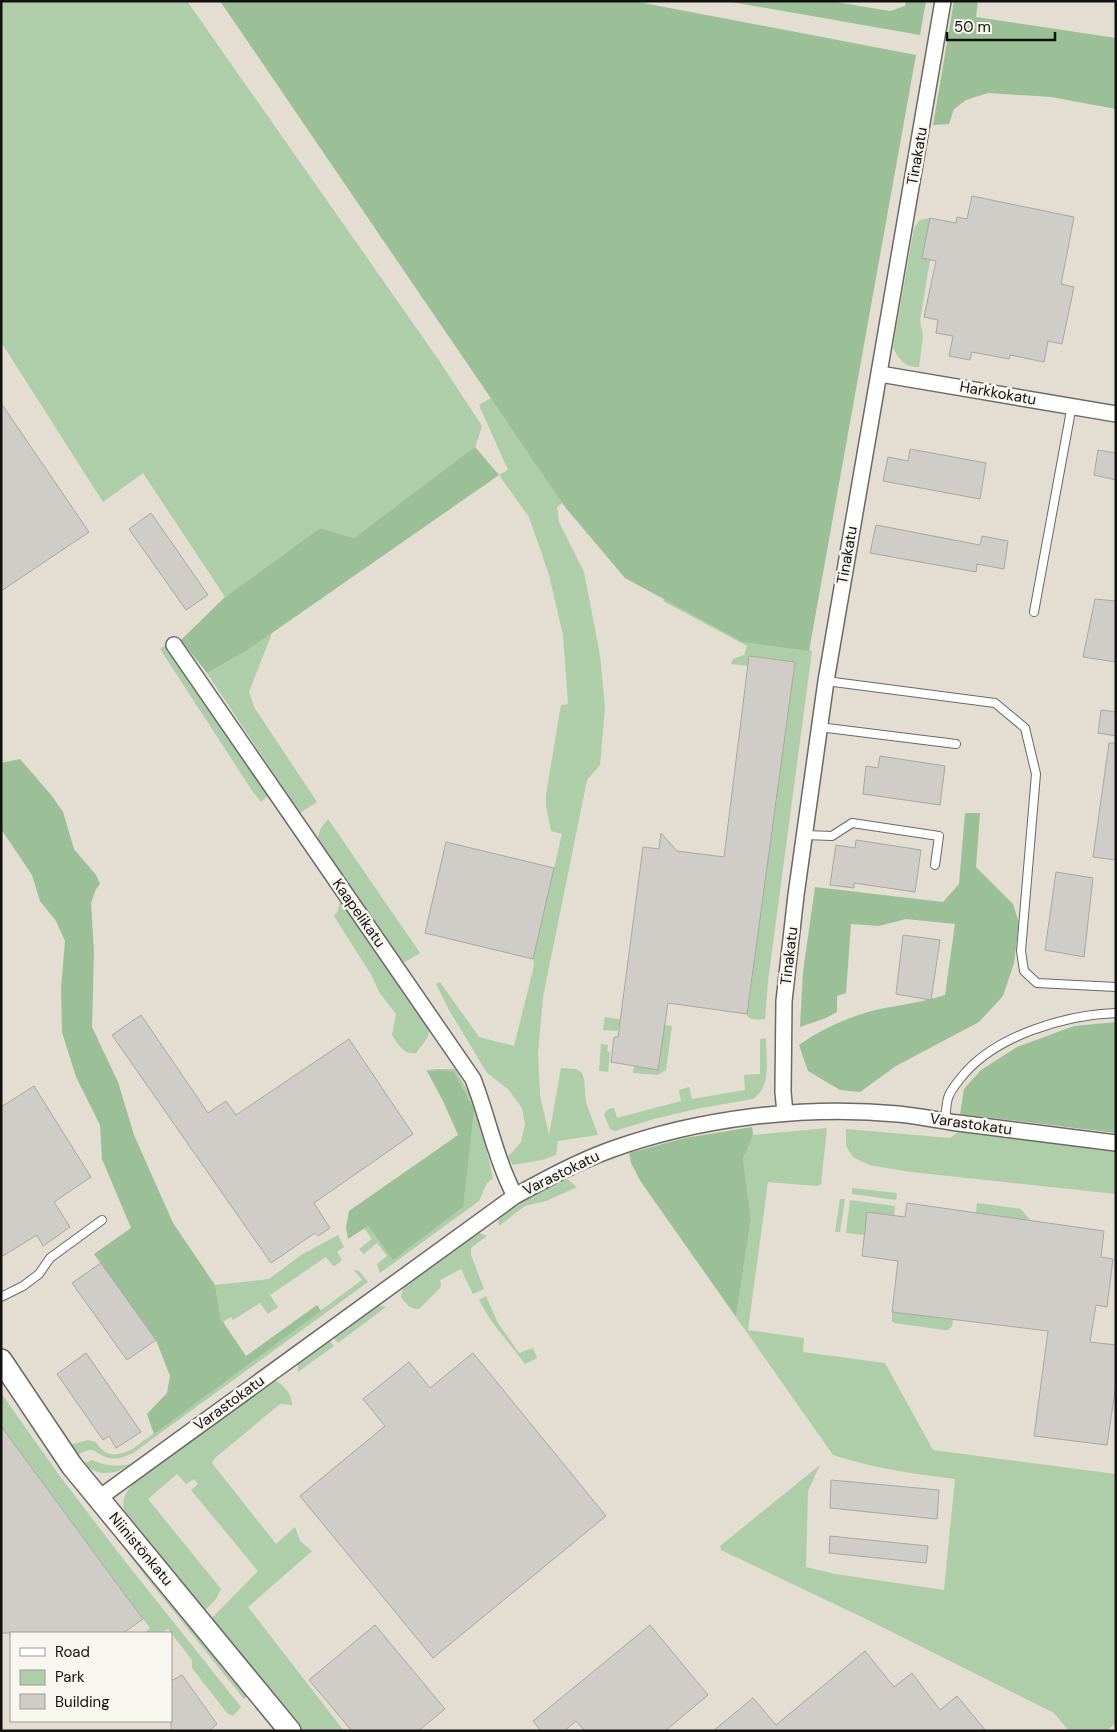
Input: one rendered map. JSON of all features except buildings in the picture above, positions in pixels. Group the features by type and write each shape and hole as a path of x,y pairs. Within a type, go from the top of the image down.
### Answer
{"street":[{"name":"Tinakatu","path":"785,1113 783,1092 784,1001 826,681 943,1"},
{"name":"Harkkokatu","path":"880,374 1116,414"},
{"name":"Kaapelikatu","path":"174,644 473,1080 483,1104 504,1177 515,1196"},
{"name":"Varastokatu","path":"99,1498 515,1196 576,1164 628,1144 705,1124 785,1113 839,1112 897,1114 1116,1143"},
{"name":"Niinistönkatu","path":"1,1360 72,1466 290,1731"}],"lane":[{"path":"1034,612 1072,406"},
{"path":"826,681 995,702 1025,728 1036,774 1021,951 1024,971 1037,983 1116,987"},
{"path":"820,727 956,744"},
{"path":"805,835 832,836 852,823 939,836 935,865"},
{"path":"945,1121 948,1098 953,1088 965,1072 980,1058 995,1048 1040,1028 1094,1014 1116,1014"},
{"path":"1,1297 23,1286 39,1274 50,1258 102,1220"}],"shaded area":[{"path":"1,1 1116,1 1116,1731 1,1731"}],"green space":[{"path":"1,1 187,1 438,359 482,426 475,448 354,538 320,528 225,597 143,473 103,502 1,342"},
{"path":"220,1 633,1 916,55 809,651 743,642 625,578 565,507"},
{"path":"726,1 830,1 890,11 905,6 906,1 926,1 920,35"},
{"path":"954,1 978,1 976,17 1116,38 1116,109 1051,97 988,93 966,100 954,109 949,124 933,125"},
{"path":"930,218 922,258 930,260 920,321 923,336 919,367 914,367 903,362 893,347 914,228 920,220"},
{"path":"491,398 528,449 571,496 557,507 559,522 584,572 600,655 605,707 600,765 587,780 543,997 538,1053 540,1095 549,1135 561,1068 576,1069 582,1073 586,1102 598,1135 558,1141 556,1155 542,1160 513,1165 508,1157 521,1142 525,1124 522,1108 508,1089 487,1073 449,1010 436,984 440,982 479,1037 514,1046 534,966 533,959 562,834 551,831 546,806 546,795 561,705 568,704 563,635 549,575 529,517 499,475 508,470 479,405"},
{"path":"475,447 499,475 246,651 207,673 181,640 225,597 320,528 354,538"},
{"path":"671,594 728,623 812,651 768,981 765,1019 752,1019 747,1014 795,662 750,656 748,666 731,664 733,659 744,655 747,646 663,601"},
{"path":"272,633 249,692 254,707 317,802 300,813 207,673 246,651"},
{"path":"167,644 191,685 268,795 261,802 160,649"},
{"path":"20,759 52,796 63,812 74,849 96,875 100,884 91,903 94,952 92,1027 118,1082 134,1135 173,1223 215,1285 221,1319 246,1356 317,1305 321,1311 154,1434 147,1414 167,1393 170,1376 156,1340 94,1254 131,1228 102,1159 100,1125 76,1077 62,1032 61,988 65,941 56,921 40,901 32,875 1,829 1,763"},
{"path":"965,813 980,813 976,867 1013,904 1019,923 1014,963 1003,996 979,1022 896,1066 860,1092 840,1090 808,1071 799,1045 823,1031 856,1016 945,995 955,924 906,919 879,926 851,924 846,993 837,996 837,1012 800,1027 803,972 815,887 943,902 959,884"},
{"path":"328,819 420,953 403,963 317,839 321,828"},
{"path":"340,900 372,948 427,1023 429,1028 428,1036 416,1053 404,1051 392,1035 396,1014 379,992 372,976 334,916 338,911"},
{"path":"605,1017 630,1021 629,1026 619,1025 618,1030 615,1031 603,1030"},
{"path":"1116,1022 1116,1133 960,1114 964,1089 981,1070 1017,1047 1074,1026"},
{"path":"659,1024 672,1026 666,1070 658,1075 633,1073 634,1066 658,1069 662,1042"},
{"path":"766,1038 767,1072 763,1087 753,1099 696,1109 615,1131 610,1129 604,1114 608,1109 614,1108 617,1118 681,1101 679,1090 689,1087 692,1099 745,1090 744,1075 760,1074 760,1039"},
{"path":"601,1044 608,1045 607,1051 610,1052 608,1072 599,1071"},
{"path":"455,1069 473,1100 478,1111 493,1178 487,1183 479,1201 380,1273 377,1264 387,1256 377,1243 364,1254 359,1249 372,1239 364,1228 368,1226 393,1260 474,1110 439,1070 426,1070"},
{"path":"427,1071 454,1072 474,1110 463,1207 393,1260 368,1226 348,1239 346,1227 349,1211 458,1135"},
{"path":"752,1127 753,1135 743,1159 751,1219 736,1317 641,1182 631,1163 629,1153 685,1138"},
{"path":"827,1128 821,1184 817,1186 768,1182 748,1330 804,1338 803,1352 885,1363 933,1450 1116,1474 1116,1723 1106,1731 1069,1731 1054,1713 868,1620 721,1550 720,1546 820,1465 808,1491 806,1567 835,1574 944,1590 955,1479 878,1467 833,1455 736,1317 751,1219 743,1159 753,1135"},
{"path":"846,1129 950,1138 958,1132 1116,1151 1116,1194 911,1172 869,1165 853,1157 846,1146"},
{"path":"564,1179 577,1187 546,1201 525,1206 499,1226 498,1219 526,1200"},
{"path":"852,1188 897,1193 896,1200 852,1194"},
{"path":"840,1199 845,1199 840,1232 835,1232"},
{"path":"850,1200 895,1206 894,1216 867,1212 864,1235 846,1233"},
{"path":"977,1203 1021,1209 1030,1220 976,1213"},
{"path":"479,1233 487,1236 471,1248 471,1255 484,1289 473,1294 461,1269 440,1280 441,1287 419,1309 406,1304 401,1297 403,1288"},
{"path":"338,1235 344,1247 337,1252 342,1260 335,1266 326,1257 270,1295 278,1307 268,1314 260,1303 233,1320 231,1317 223,1322 215,1285 269,1279 301,1255"},
{"path":"354,1270 359,1271 368,1282 133,1453 122,1457 109,1458 91,1450 75,1456 69,1445 88,1440 96,1442 103,1451 111,1454 120,1454 131,1450 362,1280"},
{"path":"486,1296 498,1323 519,1353 533,1348 537,1358 525,1364 484,1309 479,1300"},
{"path":"379,1305 386,1307 338,1343 334,1338"},
{"path":"892,1312 953,1320 952,1326 948,1330 944,1330 894,1323 892,1321"},
{"path":"330,1341 334,1346 298,1372 298,1364"},
{"path":"274,1380 287,1390 291,1397 292,1405 280,1404 215,1458 212,1463 276,1544 295,1527 300,1541 312,1551 248,1607 344,1731 302,1731 211,1619 258,1571 191,1490 198,1484 194,1479 186,1484 177,1474 148,1499 221,1589 216,1599 204,1611 127,1518 123,1507 126,1493 136,1481"},
{"path":"1,1393 59,1475 120,1555 241,1707 233,1716 227,1713 192,1668 192,1660 172,1632 168,1629 162,1632 146,1632 150,1628 1,1426"},
{"path":"92,1460 111,1465 131,1464 113,1472 101,1473 83,1464"},
{"path":"103,1520 248,1696 244,1699"}]}
